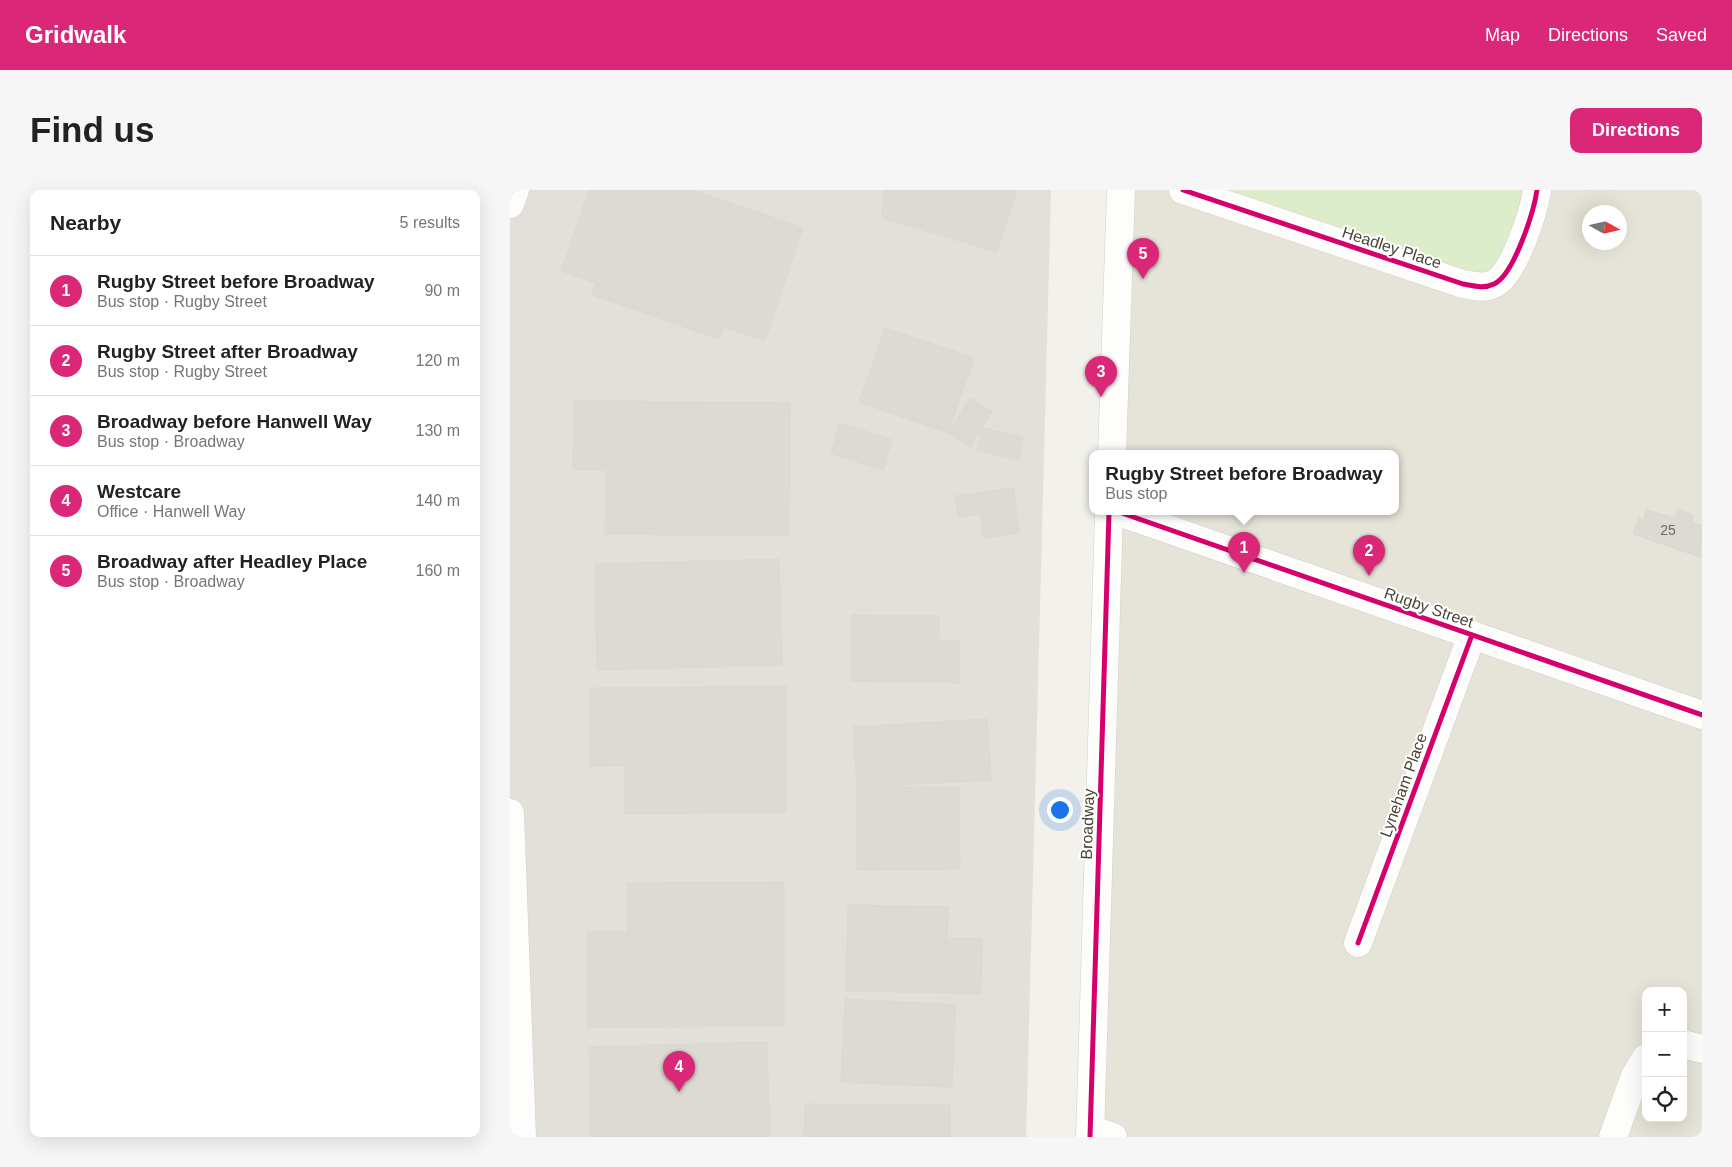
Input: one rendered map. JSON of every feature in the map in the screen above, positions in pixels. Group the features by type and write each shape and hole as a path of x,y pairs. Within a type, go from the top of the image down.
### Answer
{"street":[{"path":"510,204 515,190"},
{"path":"1112,450 1122,190"},
{"name":"Headley Place","path":"1183,190 1464,284 1484,287 1496,284 1506,275 1535,203 1537,190"},
{"name":"Broadway","path":"1098,1134 1109,515"},
{"name":"Rugby Street","path":"1128,515 1702,714"},
{"name":"Lyneham Place","path":"1358,943 1472,635"},
{"path":"510,813 522,1137"},
{"path":"1687,1045 1702,1049"},
{"path":"1613,1137 1635,1076 1642,1065"}],"shaded area":[{"path":"510,190 1051,190 1026,1137 510,1137"},
{"path":"1121,190 1702,190 1702,1137 1090,1137 1109,515 1399,515 1399,450 1112,450"}],"green space":[{"path":"1225,190 1519,190 1522,202 1506,253 1495,266 1474,272"}],"building":[{"path":"589,190 693,190 803,228 765,341 561,271"},
{"path":"884,190 1017,190 997,252 882,218"},
{"path":"596,283 724,327 720,339 592,295"},
{"path":"885,328 974,358 948,433 859,402"},
{"path":"970,398 992,412 970,447 948,433"},
{"path":"574,400 607,401 604,470 573,469"},
{"path":"607,401 790,403 789,536 605,534"},
{"path":"840,423 892,440 883,470 831,453"},
{"path":"982,428 1023,437 1018,460 977,450"},
{"path":"1013,488 1016,508 958,517 955,496"},
{"path":"1016,508 1019,533 984,538 980,513"},
{"path":"1678,509 1693,515 1692,522 1702,526 1700,557 1633,534 1639,518 1643,520 1647,510 1675,518"},
{"path":"779,559 782,665 597,670 595,564"},
{"path":"852,615 939,616 938,682 851,681"},
{"path":"938,640 960,641 959,683 938,682"},
{"path":"786,686 786,764 590,766 590,688"},
{"path":"987,719 991,780 857,787 853,727"},
{"path":"786,764 786,812 625,814 625,766"},
{"path":"857,787 959,787 960,869 857,870"},
{"path":"784,882 784,1026 627,1027 627,883"},
{"path":"848,905 948,907 946,993 846,991"},
{"path":"587,932 627,932 627,1027 587,1027"},
{"path":"947,938 982,939 981,994 946,993"},
{"path":"845,999 956,1005 952,1087 841,1082"},
{"path":"767,1042 770,1137 591,1137 589,1047"},
{"path":"805,1104 950,1105 950,1137 804,1137"}],"cycle path":[{"path":"1183,190 1463,284 1483,287 1490,286 1501,278 1516,256 1532,212 1537,190"},
{"path":"1090,1137 1109,515"},
{"path":"1128,515 1702,715"},
{"path":"1358,943 1472,635"}],"place":[{"name":"Broadway after Headley Place","path":"1143,279"},
{"name":"Broadway before Hanwell Way","path":"1101,397"},
{"name":"Rugby Street before Broadway","path":"1244,573"},
{"name":"Rugby Street after Broadway","path":"1369,576"},
{"name":"Westcare","path":"679,1092"}]}
